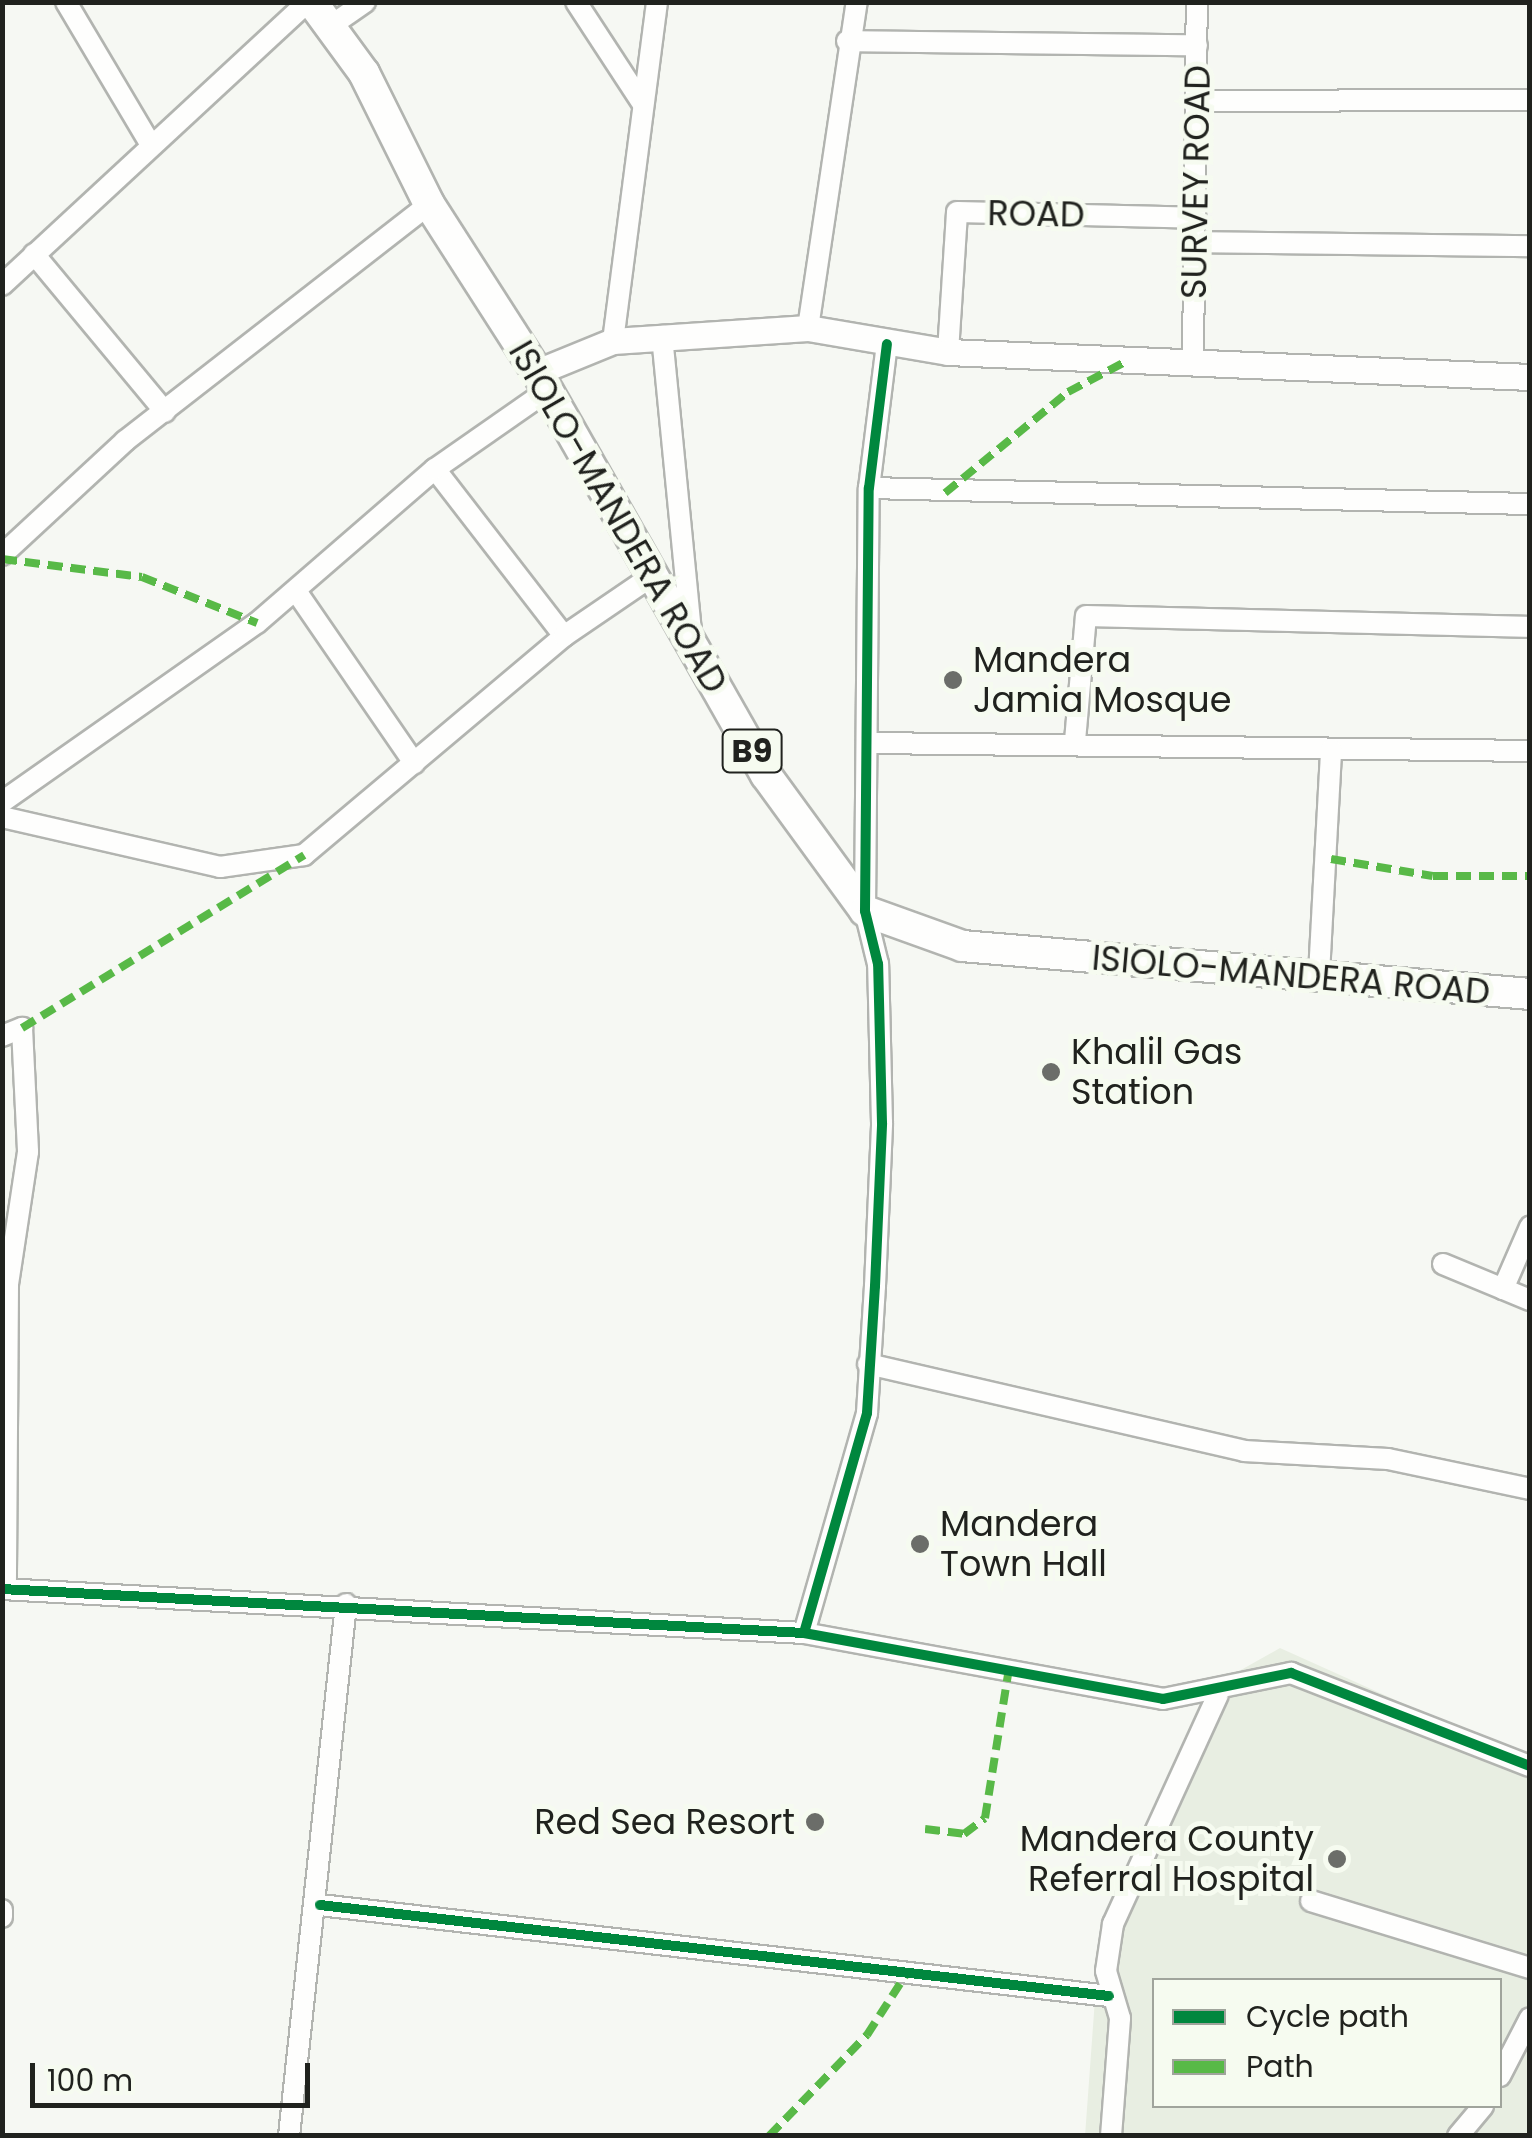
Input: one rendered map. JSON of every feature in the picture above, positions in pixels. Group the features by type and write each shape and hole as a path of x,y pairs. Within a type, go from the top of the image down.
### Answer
{"highway":[{"name":"ISIOLO-MANDERA ROAD","path":"316,11 364,73 430,204 542,381 814,852 865,911 962,946 1530,994"}],"main road":[{"path":"542,381 613,341 808,328 948,352 1530,377"}],"street":[{"path":"66,2 149,142"},
{"path":"2,285 149,142 316,11 365,2"},
{"path":"576,2 642,103"},
{"path":"613,341 658,2"},
{"path":"808,328 847,40 856,2"},
{"name":"SURVEY ROAD","path":"1193,362 1197,2"},
{"path":"847,40 1197,45"},
{"path":"1198,100 1530,100"},
{"path":"2,555 165,412 430,204"},
{"name":"ROAD","path":"948,352 957,212 1196,218"},
{"path":"1196,242 1530,246"},
{"path":"34,254 165,412"},
{"path":"662,336 693,646"},
{"path":"804,1633 867,1413 882,1123 878,964 865,911 870,743 870,488 887,344"},
{"path":"2,802 296,591 435,468 542,381"},
{"path":"435,468 564,636"},
{"path":"870,488 1530,504"},
{"path":"2,816 158,858 262,866 304,856 564,636 654,574"},
{"path":"296,591 414,762"},
{"path":"1074,741 1086,616 1530,627"},
{"path":"870,743 1074,741 1530,750"},
{"path":"1319,974 1331,749"},
{"path":"2,1036 22,1028 28,1152 8,1285 4,1589 346,1604 804,1633 1122,1695 1218,1695 1291,1673 1530,1766"},
{"path":"1503,1289 1530,1227"},
{"path":"1443,1264 1530,1300"},
{"path":"868,1364 1244,1451 1388,1459 1530,1489"},
{"path":"289,2136 320,1905 346,1604"},
{"path":"1111,2136 1120,2018 1109,1996 1112,1924 1218,1695"},
{"path":"1311,1901 1530,1968"},
{"path":"320,1905 1109,1996"},
{"path":"1502,2072 1530,2018"},
{"path":"1458,2136 1481,2108"}],"shaded area":[{"name":"Mandera County Referral Hospital","path":"1280,1648 1529,1760 1529,2135 1085,2136 1098,1958 1232,1675"}],"marked path":[{"path":"945,493 1068,392 1125,362"},
{"path":"2,559 142,577 257,623"},
{"path":"22,1028 304,855"},
{"path":"1331,859 1433,876 1530,876"},
{"path":"925,1829 964,1834 985,1818 1008,1674"},
{"path":"769,2136 867,2035 907,1973"}],"cycle path":[{"path":"804,1633 867,1413 882,1123 878,964 865,911 869,488 887,344"},
{"path":"2,1589 804,1633 1163,1699 1291,1673 1530,1766"},
{"path":"320,1905 1109,1996"}],"place":[{"name":"Mandera Jamia Mosque","path":"953,680"},
{"name":"Khalil Gas Station","path":"1051,1072"},
{"name":"Mandera Town Hall","path":"920,1544"},
{"name":"Red Sea Resort","path":"815,1822"},
{"name":"Mandera County Referral Hospital","path":"1337,1859"}]}
